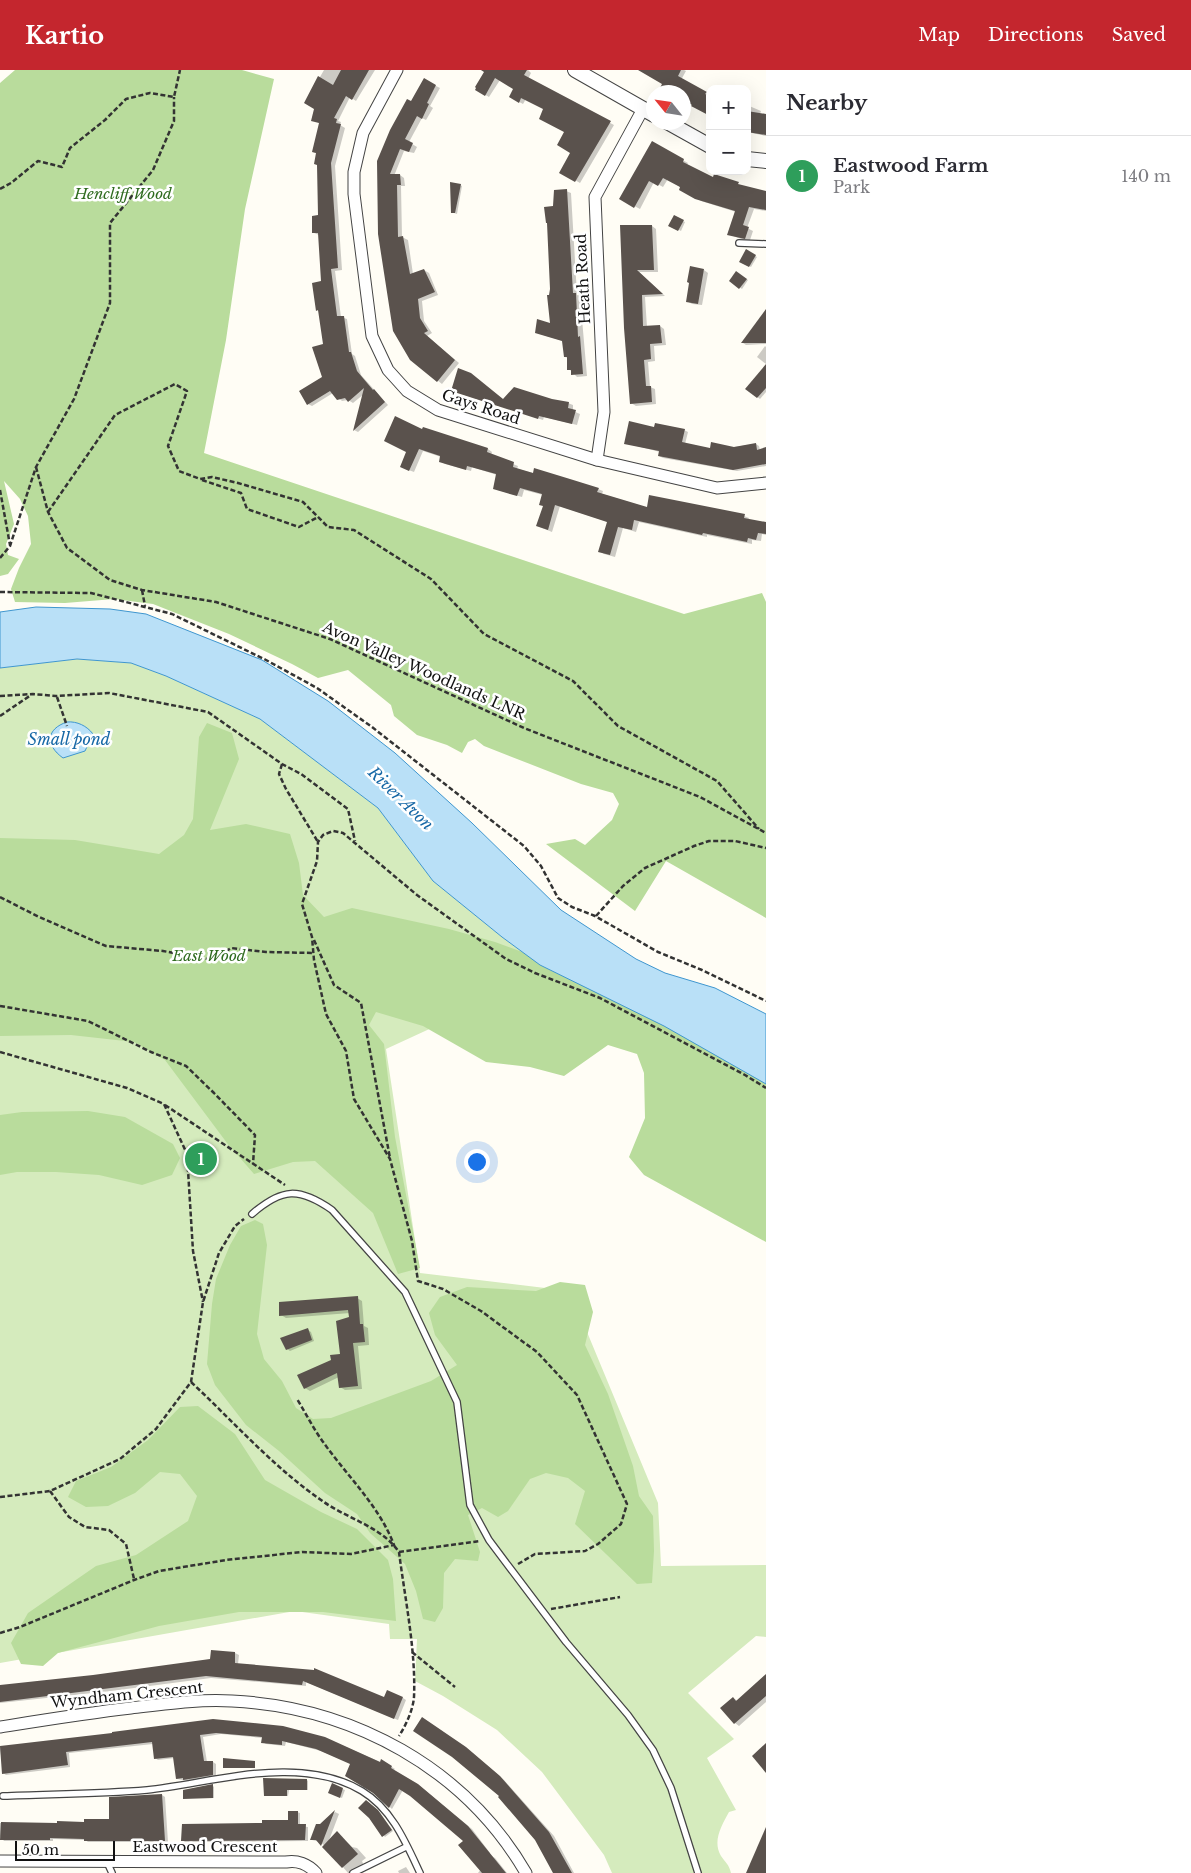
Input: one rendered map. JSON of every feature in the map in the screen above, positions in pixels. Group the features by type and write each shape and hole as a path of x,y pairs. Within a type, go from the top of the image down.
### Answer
{"street":[{"name":"Gays Road","path":"397,70 363,133 354,172 354,194 372,336 388,370 407,391 438,410 597,460 717,488 766,483"},
{"path":"575,70 646,111"},
{"name":"Heath Road","path":"597,460 604,412 594,209 595,197 646,115"},
{"path":"682,130 706,144"},
{"path":"751,159 766,161"},
{"name":"Wyndham Crescent","path":"0,1727 180,1702 232,1701 281,1706 332,1719 379,1737 419,1761 456,1787 489,1819 516,1855 526,1873"},
{"name":"Eastwood Crescent","path":"0,1861 33,1861 110,1868 296,1861 313,1869 316,1873"},
{"path":"33,1861 38,1873"}],"lane":[{"path":"739,243 766,244"},
{"path":"252,1214 265,1202 280,1194 299,1194 317,1200 332,1210 405,1292 457,1402 470,1505 489,1540 566,1642 628,1715 652,1750 671,1788 698,1873"},
{"path":"3,1796 166,1788 267,1772 289,1771 305,1773 340,1781 361,1790 374,1799 403,1836 406,1847 420,1873"},
{"path":"353,1873 406,1847"}],"path":[{"path":"0,558 10,546 36,466 74,399 110,303 110,223 154,170 174,121 174,97 180,70"},
{"path":"0,188 12,183 38,160 62,167 70,148 105,120 126,99 150,93 174,97"},
{"path":"48,512 115,415 176,384 186,391 168,446 179,471 241,493 247,509 299,527 318,517"},
{"name":"Avon Valley Woodlands LNR","path":"36,466 48,512 67,548 110,580 142,590 216,602 330,639 524,728 700,797 766,833"},
{"path":"200,479 212,477 269,491 303,502 328,527 354,530 431,579 484,634 573,681 618,726 717,781 759,829"},
{"path":"0,490 10,546"},
{"path":"142,590 144,606"},
{"path":"0,592 91,593 144,606 172,614 266,660 316,688 372,727 524,846 541,866 558,898 596,916 658,952 702,970 766,1001"},
{"path":"0,696 33,694 56,696 109,693 208,712 282,764 301,774 348,809 355,842"},
{"path":"0,716 33,694"},
{"path":"56,696 67,726"},
{"path":"282,764 279,774 318,842"},
{"path":"510,1568 535,1554 585,1551 591,1548 621,1524 627,1504 577,1395 537,1352 481,1311 444,1290 418,1281 412,1241 390,1160 361,1003 334,986 312,937 302,904 316,861 318,842 323,835 333,831 343,833 417,895 506,959 535,973 600,998 766,1088"},
{"path":"596,916 623,886 645,868 694,846 709,840 735,841 766,848"},
{"path":"0,897 39,918 106,946 163,951 212,960 231,948 266,952 314,953"},
{"path":"312,937 326,1014 346,1051 354,1099 390,1160"},
{"path":"0,1006 88,1021 151,1052 186,1066 255,1135 253,1164"},
{"path":"0,1052 127,1088 164,1104 299,1194"},
{"path":"164,1104 187,1154 193,1251 203,1302"},
{"path":"0,1497 50,1491 120,1459 156,1430 191,1382 203,1302 219,1253 235,1226 252,1214"},
{"path":"191,1382 283,1470 324,1502 384,1536 399,1552 412,1652 414,1699 406,1724 393,1746"},
{"path":"297,1399 321,1439 388,1530 394,1545"},
{"path":"50,1491 69,1517 85,1527 110,1530 126,1544 134,1580"},
{"path":"399,1552 489,1540"},
{"path":"0,1633 69,1608 159,1571 226,1560 302,1552 351,1554 394,1545"},
{"path":"542,1611 620,1597"},
{"path":"412,1652 455,1687"}],"green space":[{"name":"Hencliff Wood","path":"15,70 242,70 274,79 245,209 226,340 204,453 684,614 762,593 766,602 766,918 666,861 635,911 546,844 575,839 585,845 612,820 619,804 613,793 581,784 484,746 475,739 468,742 462,753 447,745 417,735 394,716 391,705 348,670 318,678 229,634 153,604 114,599 65,603 15,602 11,589 31,544 28,516 20,499 4,481 14,524 6,544 8,555 19,559 8,574 0,576 0,83"},
{"path":"77,659 131,663 166,676 260,719 378,808 433,881 540,965 527,984 386,1049 420,1273 570,1291 658,1503 661,1566 766,1565 766,1637 756,1636 688,1693 734,1739 707,1758 736,1810 729,1812 721,1828 717,1845 731,1873 612,1873 604,1855 542,1772 497,1730 415,1681 417,1639 390,1639 389,1624 295,1611 0,1663 0,668"},
{"name":"East Wood","path":"207,723 232,733 239,759 210,830 246,824 290,834 299,863 303,895 324,917 352,908 449,929 495,942 563,967 766,1078 766,1242 644,1175 629,1157 645,1118 644,1073 637,1054 608,1045 564,1076 530,1067 486,1062 423,1026 376,1012 369,1025 384,1044 395,1137 420,1268 398,1274 373,1213 315,1161 293,1162 254,1174 227,1143 165,1060 134,1042 71,1035 0,1036 0,838 75,840 159,854 184,835 193,819 199,737"},
{"path":"88,1111 125,1117 173,1144 180,1158 172,1175 142,1185 99,1175 17,1172 0,1175 0,1115 22,1112"},
{"path":"255,1220 263,1224 267,1245 257,1334 264,1359 282,1381 296,1408 313,1419 331,1418 431,1381 457,1365 435,1335 429,1313 440,1297 467,1287 536,1291 560,1282 585,1285 593,1312 585,1345 608,1394 633,1466 639,1496 653,1516 654,1551 652,1583 637,1584 575,1524 585,1491 568,1478 546,1473 530,1479 508,1511 498,1517 482,1508 468,1515 480,1552 478,1561 455,1559 444,1573 443,1608 435,1622 423,1619 416,1591 405,1564 370,1533 357,1514 325,1493 279,1451 246,1425 215,1385 207,1364 216,1279 230,1245 241,1226"},
{"path":"198,1406 235,1434 265,1480 321,1512 357,1529 388,1560 393,1579 396,1621 323,1612 239,1612 159,1626 58,1653 43,1666 21,1664 11,1643 28,1613 96,1566 136,1555 188,1521 197,1496 180,1474 160,1472 135,1493 108,1506 86,1507 68,1497 76,1481 111,1467 148,1440 180,1407"}],"water":[{"name":"River Avon","path":"36,607 110,609 146,614 262,660 328,701 395,753 472,823 561,910 636,959 665,973 715,988 766,1014 766,1084 664,1026 540,965 433,881 378,808 260,719 166,676 131,663 77,659 0,668 0,612"},
{"name":"Small pond","path":"67,722 82,725 93,734 85,751 63,758 53,748 50,738 55,729"}],"building":[{"path":"341,70 369,70 352,100 346,96 334,118 337,119 336,123 341,124 331,163 338,268 331,269 337,316 344,316 349,352 351,352 357,371 385,402 353,431 364,388 348,402 345,398 337,400 330,391 307,405 299,391 322,377 312,347 323,344 312,283 321,281 318,233 312,233 312,216 318,215 317,165 314,164 316,153 312,152 319,123 311,121 314,109 304,103 318,76 333,85"},
{"path":"481,70 527,70 524,75 611,121 575,182 559,173 570,153 557,145 564,132 539,119 543,109 521,98 519,103 509,97 513,89 495,78 485,96 475,90 484,72"},
{"path":"638,70 681,70 678,76 706,91 706,114 691,106 691,85 662,84"},
{"path":"424,78 436,85 422,119 417,116 405,139 413,143 409,152 400,149 390,174 400,174 401,185 397,185 398,237 403,236 410,274 424,269 435,292 418,299 420,318 428,331 424,333 455,360 437,382 410,360 393,331 378,234 377,161 390,130 407,99 411,101"},
{"path":"751,112 766,114 766,135 751,133"},
{"path":"652,141 684,159 683,162 706,175 713,177 714,175 717,175 739,182 738,184 766,191 766,210 749,207 743,225 749,227 745,239 727,235 735,211 695,199 679,190 680,187 663,178 658,186 649,181 634,208 619,199"},
{"path":"450,182 461,184 455,213 451,213"},
{"path":"567,189 573,293 576,293 578,337 580,336 583,374 571,375 571,370 567,370 567,357 564,357 562,341 535,333 537,319 550,323 547,295 549,295 550,289 547,223 544,207 553,206 554,190"},
{"path":"674,215 684,220 678,231 668,226"},
{"path":"620,225 652,225 654,270 637,270 663,294 642,295 643,326 660,325 662,343 650,344 651,359 644,360 646,386 651,386 652,402 630,404 624,328"},
{"path":"746,249 756,255 749,267 739,262"},
{"path":"690,266 704,269 698,304 686,302"},
{"path":"736,271 747,279 739,289 729,281"},
{"path":"766,309 766,343 741,343"},
{"path":"766,364 766,388 757,398 745,389"},
{"path":"458,368 471,373 503,399 514,387 552,399 569,402 568,408 576,410 572,424 539,416 538,419 451,391"},
{"path":"395,416 422,429 423,427 488,448 487,452 514,462 513,467 533,473 534,468 599,488 597,492 647,507 649,495 745,514 744,518 766,522 766,534 758,533 756,540 748,538 747,542 703,533 702,535 634,520 632,530 618,527 610,555 598,552 607,522 555,505 548,530 536,526 543,506 539,505 542,494 520,488 517,496 493,489 496,474 467,466 466,470 439,462 440,456 419,449 409,471 400,467 406,452 384,441"},
{"path":"629,421 654,427 655,423 685,429 682,442 710,448 711,442 734,447 756,443 757,450 766,447 766,464 733,470 658,456 659,451 624,444"},
{"path":"358,1296 360,1324 363,1324 365,1342 353,1343 358,1386 339,1388 337,1373 304,1389 297,1375 331,1360 330,1355 340,1354 336,1321 349,1317 348,1310 279,1316 279,1302"},
{"path":"308,1328 312,1340 286,1350 280,1338"},
{"path":"211,1650 235,1652 235,1663 314,1670 314,1668 384,1697 387,1690 403,1697 394,1719 303,1681 302,1685 206,1676 0,1702 0,1685 93,1675 210,1659"},
{"path":"766,1674 766,1696 734,1724 720,1708 733,1697 736,1701"},
{"path":"422,1717 466,1747 500,1776 549,1832 572,1873 553,1873 535,1840 499,1796 452,1757 413,1731"},
{"path":"213,1719 283,1726 325,1737 380,1762 381,1759 392,1766 391,1768 418,1784 468,1826 506,1873 482,1873 458,1845 463,1841 410,1796 399,1789 389,1808 373,1793 345,1776 350,1764 316,1749 282,1741 282,1745 261,1743 262,1737 216,1733 200,1735 204,1761 213,1761 213,1775 183,1780 183,1778 176,1779 173,1757 154,1759 152,1742 66,1752 68,1765 2,1774 0,1746"},
{"path":"766,1743 766,1773 752,1756"},
{"path":"223,1758 255,1761 255,1768 223,1768"},
{"path":"263,1778 307,1779 307,1790 287,1790 287,1796 264,1796"},
{"path":"332,1783 343,1788 340,1798 328,1793"},
{"path":"213,1784 213,1798 183,1799 183,1790"},
{"path":"162,1794 165,1841 84,1841 84,1839 50,1838 50,1840 0,1840 1,1822 57,1823 57,1821 84,1822 84,1819 109,1819 109,1797"},
{"path":"366,1800 378,1810 392,1830 382,1837 369,1818 358,1808"},
{"path":"335,1810 321,1846 316,1840 310,1840 316,1824 320,1824"},
{"path":"288,1811 298,1811 298,1824 306,1824 305,1840 181,1841 182,1824 262,1823 262,1820 288,1820"},
{"path":"766,1827 766,1873 746,1873"},
{"path":"337,1831 358,1854 342,1868 322,1847"}],"place":[{"name":"Eastwood Farm","path":"201,1159"}]}
